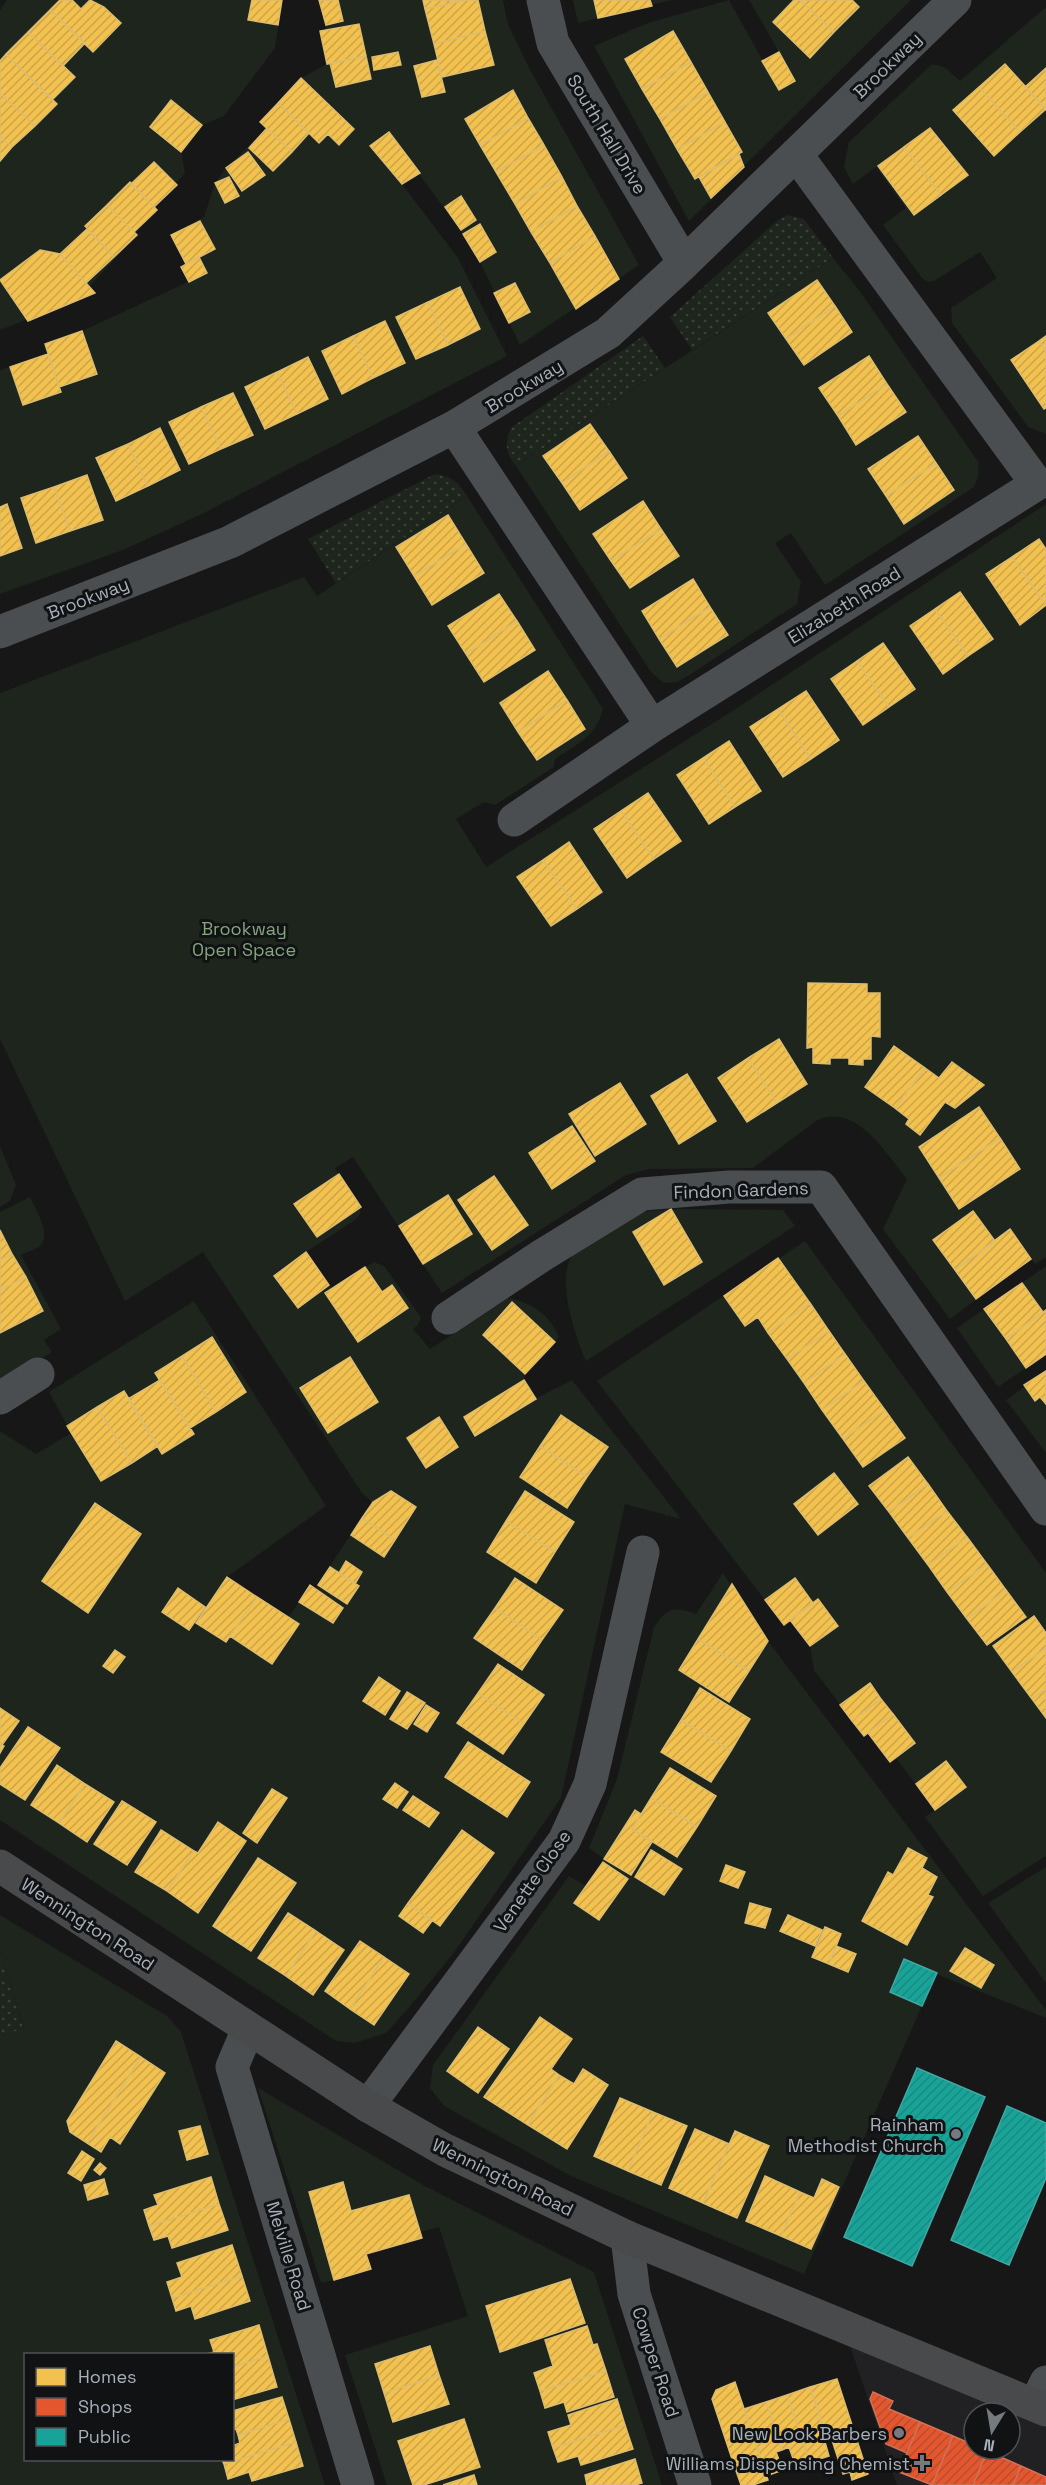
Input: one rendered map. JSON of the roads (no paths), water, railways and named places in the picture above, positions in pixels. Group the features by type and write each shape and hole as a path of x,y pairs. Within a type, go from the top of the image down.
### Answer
{"main road":[{"name":"Wennington Road","path":"0,1866 368,2106 445,2150 627,2237 1042,2399"}],"street":[{"name":"South Hall Drive","path":"543,0 553,43 684,263"},
{"name":"Brookway","path":"0,632 230,542 454,427 608,333 684,263 955,0"},
{"name":"Elizabeth Road","path":"514,820 652,726 1042,481 796,154"},
{"path":"454,427 652,726"},
{"name":"Findon Gardens","path":"448,1318 541,1256 642,1194 729,1187 820,1187 1046,1509"},
{"path":"0,1398 38,1374"},
{"name":"Venette Close","path":"368,2106 564,1841 590,1784 643,1552"},
{"name":"Melville Road","path":"248,2029 231,2067 358,2485"},
{"name":"Cowper Road","path":"627,2237 634,2294 695,2485"}],"place":[{"name":"Rainham Methodist Church","path":"956,2134"},
{"name":"New Look Barbers","path":"899,2433"},
{"name":"Williams Dispensing Chemist","path":"922,2463"}],"park label":[{"name":"Brookway Open Space","path":"244,938"}]}
